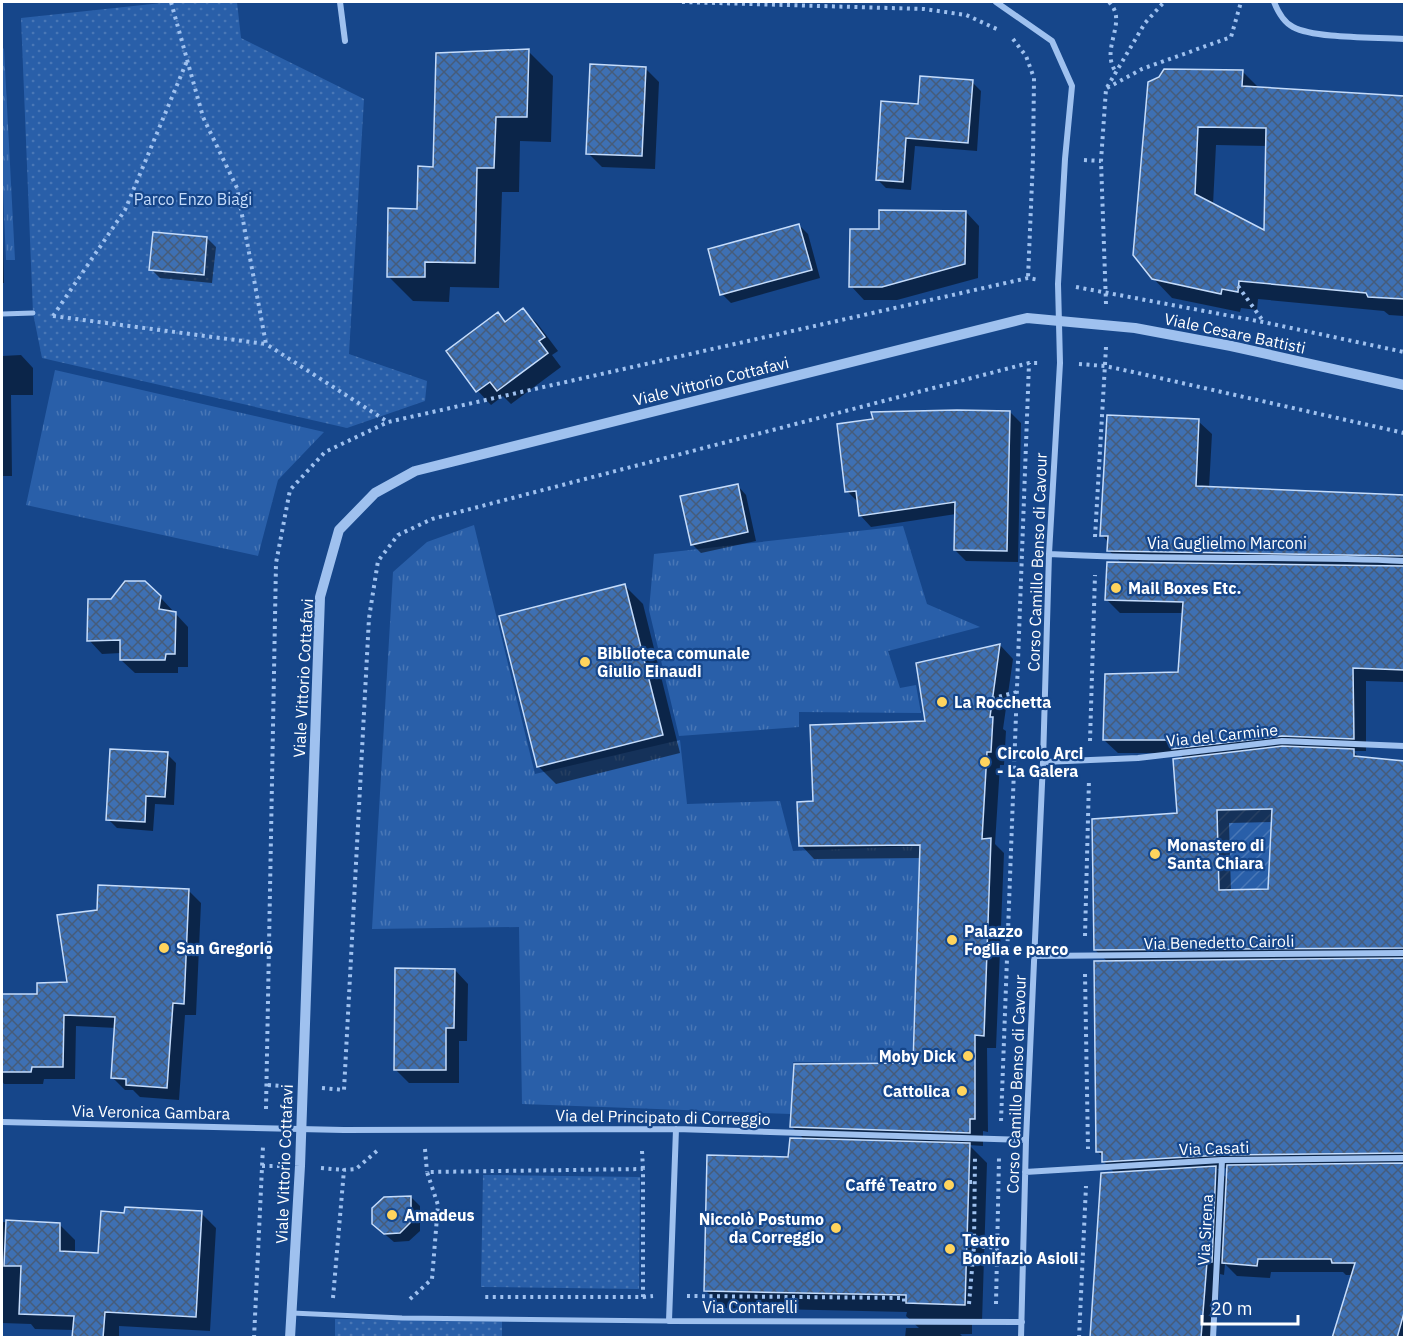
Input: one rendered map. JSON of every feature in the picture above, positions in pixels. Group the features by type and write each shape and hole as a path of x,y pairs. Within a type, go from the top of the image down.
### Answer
{"street":[{"path":"340,2 345,41"},
{"name":"Corso Camillo Benso di Cavour","path":"996,2 1052,41 1072,86 1065,159 1058,284 1060,363 1049,554 1043,762 1026,1140 1021,1338"},
{"path":"1274,2 1278,12 1291,26 1311,34 1404,39"},
{"path":"2,314 33,313"},
{"name":"Viale Vittorio Cottafavi","path":"290,1338 321,597 339,530 375,494 415,471 1027,318 1059,320"},
{"name":"Viale Cesare Battisti","path":"1059,320 1107,324 1231,346 1404,385"},
{"name":"Via Guglielmo Marconi","path":"1049,554 1094,557 1321,557 1404,561"},
{"name":"Via del Carmine","path":"1043,762 1138,758 1282,741 1404,746"},
{"name":"Via Benedetto Cairoli","path":"1034,956 1404,953"},
{"name":"Via Veronica Gambara","path":"2,1122 300,1128"},
{"name":"Via del Principato di Correggio","path":"300,1128 344,1130 676,1129 1026,1140"},
{"path":"292,1313 402,1318 669,1321 676,1129"},
{"name":"Via Casati","path":"1025,1172 1222,1160 1404,1158"},
{"name":"Via Sirena","path":"1213,1338 1222,1160"},
{"name":"Via Contarelli","path":"669,1321 1022,1322"}],"path":[{"path":"171,2 203,117 237,188 266,344"},
{"path":"682,2 924,9 966,15 1004,33"},
{"path":"1109,2 1114,7 1118,19 1110,51 1110,65 1116,72"},
{"path":"1079,1338 1088,1144 1084,957 1094,557 1107,324 1101,161 1106,88 1145,23 1164,2"},
{"path":"1106,88 1142,69 1231,37 1241,2"},
{"path":"1011,37 1026,56 1034,78 1028,278 388,422 325,452 290,490 276,563 268,1085 344,1090 369,618 378,561 398,535 432,519 1029,363 1106,366 1404,434"},
{"path":"53,316 125,210 188,60"},
{"path":"1167,60 1167,69"},
{"path":"1239,286 1263,322"},
{"path":"1105,293 1263,322 1404,352"},
{"path":"33,313 266,344 388,422"},
{"path":"995,1322 1029,363"},
{"path":"962,702 1017,692"},
{"path":"332,1314 344,1170 356,1169 381,1147"},
{"path":"422,1298 411,1298 432,1280 438,1205 427,1172 424,1147 436,1147"},
{"path":"631,1150 674,1151"},
{"path":"642,1150 643,1297"},
{"path":"958,1306 969,1307 974,1246 975,1153"},
{"path":"254,1338 262,1154"},
{"path":"427,1172 643,1169"},
{"path":"969,1182 975,1182"},
{"path":"967,1245 998,1248"},
{"path":"480,1297 904,1298 904,1305"}],"green space":[{"name":"Parco Enzo Biagi","path":"171,2 237,2 241,38 364,99 349,354 427,381 425,401 347,428 42,358 33,313 21,18"},
{"path":"2,47 4,49 15,260 6,260 2,168"},
{"path":"55,370 324,432 278,480 258,556 26,505"},
{"path":"474,525 535,774 680,740 687,804 780,801 793,851 920,846 912,1063 793,1062 791,1114 522,1104 519,927 372,929 393,572 427,542"},
{"path":"903,526 927,604 980,627 888,651 900,688 916,685 921,713 799,712 799,727 679,736 649,610 654,554"},
{"path":"1323,807 1325,887 1219,890 1217,810"},
{"path":"483,1175 640,1177 639,1289 481,1287"},
{"path":"335,1319 502,1321 502,1337 335,1338"}],"building":[{"path":"529,49 527,117 496,117 494,168 477,168 475,263 425,262 425,277 387,277 388,208 417,209 418,166 433,167 436,53"},
{"path":"590,64 646,67 642,156 586,154"},
{"path":"1164,69 1243,70 1242,86 1404,96 1404,299 1368,297 1366,293 1239,281 1238,292 1222,289 1221,294 1152,279 1133,255 1148,82 1159,77","holes":["1198,127 1266,128 1264,230 1195,194"]},
{"path":"920,76 973,80 968,143 906,138 903,182 876,180 881,101 918,104"},
{"path":"879,210 966,211 965,264 882,287 849,287 850,229 879,229"},
{"path":"799,224 812,270 720,295 708,249"},
{"path":"153,232 207,237 204,275 149,270"},
{"path":"523,308 545,337 539,341 548,353 497,391 490,382 476,392 446,351 498,312 505,322"},
{"path":"1010,411 1007,551 954,550 955,502 859,516 856,491 845,492 837,424 873,419 871,412"},
{"path":"1107,415 1199,419 1196,486 1404,495 1404,556 1107,551 1108,536 1100,536"},
{"path":"738,484 748,532 691,545 680,496"},
{"path":"1107,562 1404,566 1404,670 1353,668 1354,739 1282,736 1172,749 1172,740 1103,740 1105,674 1178,672 1183,602 1105,600"},
{"path":"125,581 145,581 161,596 159,609 176,612 175,654 166,654 165,660 120,660 120,640 87,641 88,599 111,599"},
{"path":"625,584 663,735 537,767 499,616"},
{"path":"1000,644 990,717 993,717 991,752 987,752 982,839 991,838 984,1036 975,1035 975,1119 970,1119 970,1133 790,1127 794,1064 913,1063 920,845 799,846 797,802 813,801 810,725 925,721 916,663"},
{"name":"Monastero di Santa Chiara","path":"1282,746 1354,749 1354,756 1404,761 1404,948 1094,950 1092,819 1177,813 1173,759","holes":["1272,809 1268,889 1219,890 1217,810"]},
{"path":"110,749 168,752 165,797 146,796 145,822 106,820"},
{"path":"98,885 189,889 184,1004 173,1003 167,1088 126,1085 126,1079 111,1078 115,1017 64,1015 63,1067 32,1067 31,1072 2,1072 2,994 37,994 37,983 67,982 57,915 97,910"},
{"path":"1404,958 1404,1153 1222,1155 1102,1162 1102,1152 1096,1152 1094,961"},
{"path":"395,968 455,969 454,1028 446,1028 446,1070 394,1070"},
{"name":"Niccolò Postumo da Correggio","path":"790,1138 970,1143 965,1305 906,1303 906,1295 704,1291 707,1155 788,1157"},
{"path":"1404,1163 1404,1313 1397,1338 1332,1338 1355,1263 1332,1263 1331,1259 1258,1259 1257,1266 1222,1263 1227,1165"},
{"path":"1216,1166 1212,1262 1207,1262 1201,1338 1090,1338 1101,1173"},
{"name":"Amadeus","path":"411,1196 411,1222 400,1233 384,1234 372,1224 372,1208 384,1197"},
{"path":"125,1207 202,1211 196,1317 105,1312 103,1338 72,1338 74,1316 19,1314 21,1266 4,1266 6,1220 60,1223 60,1251 98,1253 101,1211 124,1213"}],"place":[{"name":"Mail Boxes Etc.","path":"1116,588"},
{"name":"Biblioteca comunale Giulio Einaudi","path":"585,662"},
{"name":"La Rocchetta","path":"942,702"},
{"name":"Circolo Arci - La Galera","path":"985,762"},
{"name":"Monastero di Santa Chiara","path":"1155,854"},
{"name":"Palazzo Foglia e parco","path":"952,940"},
{"name":"San Gregorio","path":"164,948"},
{"name":"Moby Dick","path":"968,1056"},
{"name":"Cattolica","path":"962,1091"},
{"name":"Caffé Teatro","path":"949,1185"},
{"name":"Amadeus","path":"392,1215"},
{"name":"Niccolò Postumo da Correggio","path":"836,1228"},
{"name":"Teatro Bonifazio Asioli","path":"950,1249"}]}
